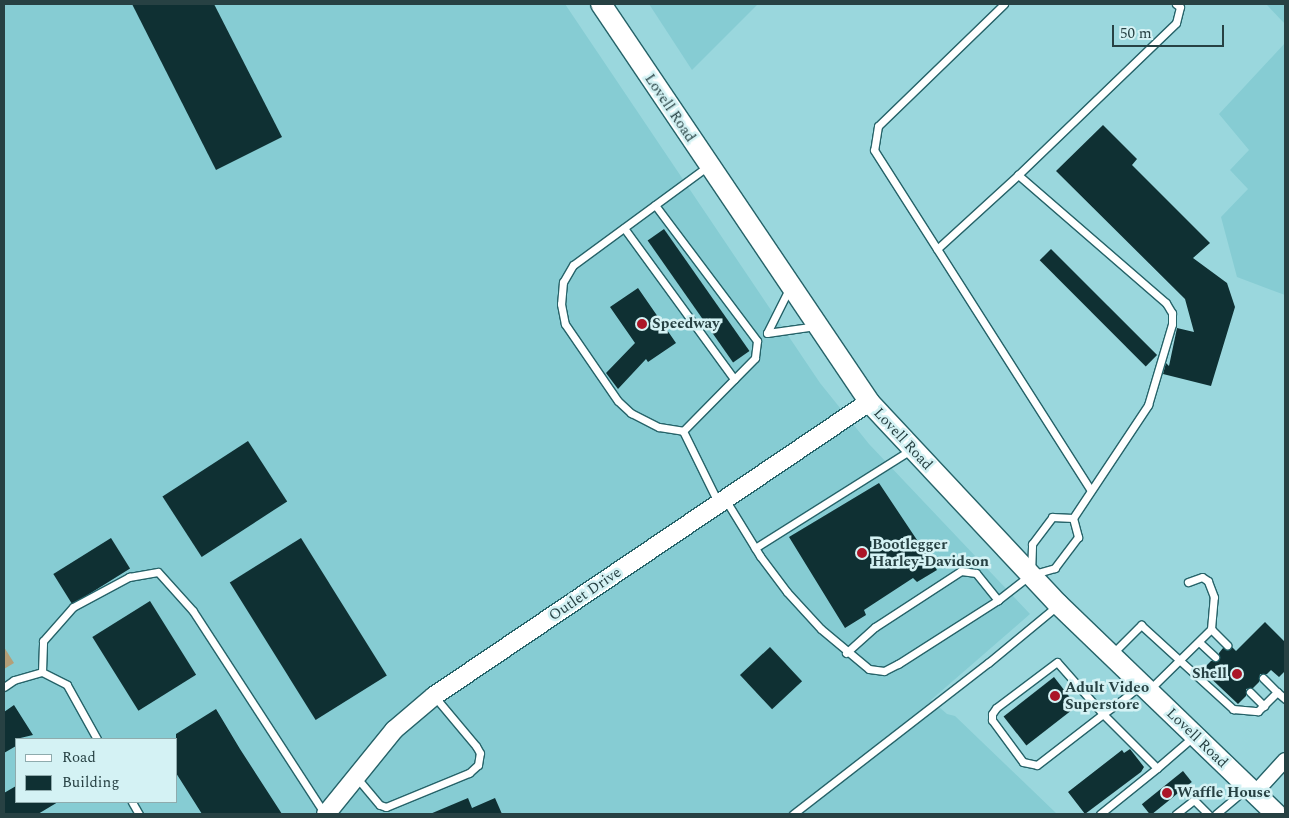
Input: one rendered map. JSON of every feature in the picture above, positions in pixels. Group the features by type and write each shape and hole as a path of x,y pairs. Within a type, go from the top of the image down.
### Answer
{"main road":[{"name":"Lovell Road","path":"601,4 869,402 1058,604 1276,814"}],"street":[{"name":"Outlet Drive","path":"326,814 394,730 434,696 869,402"},
{"path":"1251,790 1285,760"}],"lane":[{"path":"1004,4 878,126 874,138 874,150 1091,490"},
{"path":"937,249 1018,175 1176,23 1180,7 1176,4"},
{"path":"709,165 572,265 563,282 561,304 565,324 618,401 659,427 684,432 722,500 787,592 846,653 869,669 884,671 998,600 1030,575 1055,568 1078,538 1073,518 1148,405 1172,324 1172,313 1166,303 1018,175"},
{"path":"655,205 757,341"},
{"path":"624,228 734,380"},
{"path":"684,432 754,358 757,341 767,333 791,286"},
{"path":"767,333 818,326"},
{"path":"753,545 912,448"},
{"path":"1030,575 1032,544 1052,517 1073,518"},
{"path":"846,653 867,632 962,571 976,573 998,600"},
{"path":"42,672 43,641 73,607 129,577 158,572 193,611 326,814"},
{"path":"1157,768 1103,714 1057,662 996,708 992,714 992,720 1023,762 1037,765 1103,714 1144,688 1180,660 1211,629 1214,597 1208,580 1202,577 1188,582"},
{"path":"793,814 988,663 1058,604"},
{"path":"1111,656 1141,625 1233,710 1258,711 1277,692"},
{"path":"1211,629 1227,644"},
{"path":"1199,642 1214,657"},
{"path":"4,687 14,680 42,672 67,685 96,738"},
{"path":"1263,678 1285,699"},
{"path":"1250,692 1264,706"},
{"path":"355,776 380,805 386,807 470,773 478,765 480,753 476,746 434,696"},
{"path":"1100,814 1194,736"},
{"path":"1216,814 1251,790"},
{"path":"1176,814 1194,800 1208,814"},
{"path":"133,803 139,814"}],"shaded area":[{"path":"4,4 565,4 820,383 869,444 1030,614 931,700 947,714 955,716 1057,814 4,814"},
{"path":"649,4 758,4 692,70"},
{"path":"1266,4 1285,4 1285,24"},
{"path":"1285,43 1285,295 1237,277 1221,217 1248,189 1230,170 1249,150 1219,114"},
{"path":"4,647 14,663 4,669"}],"building":[{"path":"132,4 214,4 282,137 216,170"},
{"path":"1103,125 1137,159 1132,165 1210,243 1193,258 1227,283 1235,307 1211,386 1163,374 1166,363 1169,366 1177,328 1194,332 1185,299 1056,171"},
{"path":"664,229 749,351 733,363 648,240"},
{"path":"1051,249 1157,355 1146,366 1040,260"},
{"path":"638,288 676,343 648,362 646,359 618,389 606,373 635,343 610,307"},
{"path":"248,441 287,501 202,557 162,497"},
{"name":"Bootlegger Harley-Davidson","path":"879,483 937,570 917,582 913,578 864,610 866,615 845,628 789,537"},
{"path":"111,538 130,569 72,605 53,574"},
{"path":"301,538 387,675 316,720 230,583"},
{"path":"150,601 196,675 138,711 92,637"},
{"name":"Shell","path":"1265,622 1285,642 1285,671 1279,677 1271,670 1267,674 1260,674 1259,682 1253,688 1246,689 1246,696 1238,704 1202,670 1211,661 1218,661 1219,653 1223,648 1232,647 1236,651"},
{"path":"770,647 802,681 772,709 740,675"},
{"path":"1054,677 1077,706 1026,746 1004,716"},
{"path":"14,705 33,735 15,738 15,747 4,753 4,712"},
{"path":"216,709 282,814 202,814 178,776 178,738 176,738 176,734"},
{"path":"1130,749 1144,767 1141,772 1085,814 1068,792 1122,750 1124,753"},
{"name":"Waffle House","path":"1183,771 1192,782 1152,814 1150,814 1142,804"},
{"path":"15,787 15,803 56,803 38,814 4,814 4,793"},
{"path":"468,798 472,808 495,798 502,814 430,814"}],"place":[{"name":"Speedway","path":"642,324"},
{"name":"Bootlegger Harley-Davidson","path":"862,553"},
{"name":"Shell","path":"1237,674"},
{"name":"Adult Video Superstore","path":"1055,696"},
{"name":"Waffle House","path":"1167,793"}]}
